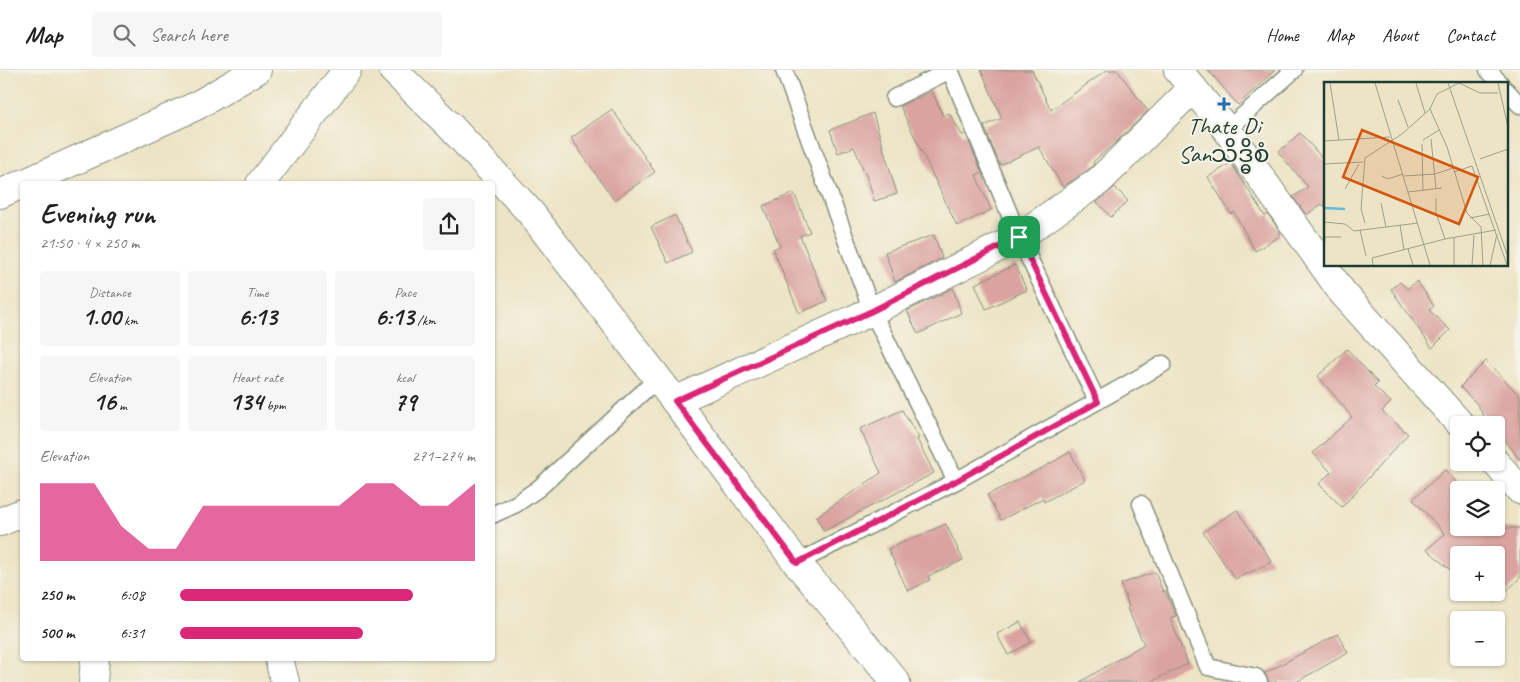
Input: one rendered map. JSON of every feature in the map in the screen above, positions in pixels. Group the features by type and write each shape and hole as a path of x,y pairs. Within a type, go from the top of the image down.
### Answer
{"street":[{"path":"30,181 196,106 257,70"},
{"path":"262,181 347,70"},
{"path":"393,70 450,126 530,212 797,563 896,682"},
{"path":"675,401 872,311 1019,237 1099,181 1186,79 1227,130 1342,292 1454,416"},
{"path":"0,194 20,185"},
{"path":"1503,471 1520,490"},
{"path":"0,522 20,514"},
{"path":"93,682 95,661"},
{"path":"280,661 285,682"}],"lane":[{"path":"784,70 872,311 956,481"},
{"path":"894,98 950,70 1019,237 1098,402"},
{"path":"1227,130 1294,70"},
{"path":"1488,70 1499,82"},
{"path":"1508,92 1520,105"},
{"path":"797,563 956,481 1163,364"},
{"path":"495,514 516,504 539,488 658,378"},
{"path":"1142,504 1208,667 1256,677 1259,682"}],"building":[{"path":"981,70 1032,70 1051,110 1107,70 1117,70 1148,111 1093,162 1094,164 1089,169 1063,187 1039,147 1000,165 984,126 1002,118"},
{"path":"1208,70 1275,70 1238,105"},
{"path":"932,91 943,116 949,113 962,135 966,134 982,173 976,175 991,210 957,226 900,106"},
{"path":"612,109 655,172 614,200 571,138"},
{"path":"873,113 897,194 874,201 869,183 854,147 838,153 830,130"},
{"path":"1300,133 1324,160 1324,206 1322,204 1306,215 1293,197 1308,187 1278,152"},
{"path":"1231,163 1265,216 1268,214 1281,233 1278,234 1280,236 1255,251 1234,212 1231,214 1208,177"},
{"path":"1115,187 1128,201 1111,217 1097,202"},
{"path":"794,193 810,232 800,236 827,301 799,313 773,249 780,246 763,206"},
{"path":"675,215 692,252 668,263 651,227"},
{"path":"934,235 942,258 895,282 885,252"},
{"path":"1015,265 1027,290 986,309 975,284"},
{"path":"1417,281 1434,306 1429,310 1450,330 1432,348 1391,289 1400,282 1407,289"},
{"path":"953,288 961,313 918,334 907,311"},
{"path":"1347,349 1378,383 1374,387 1391,402 1382,411 1408,434 1342,507 1319,484 1331,472 1313,453 1352,417 1318,376"},
{"path":"1486,361 1520,396 1520,460 1505,440 1505,416 1484,416 1478,405 1460,387"},
{"path":"902,410 919,438 917,439 934,473 824,531 816,517 881,473 860,429"},
{"path":"1070,452 1085,480 1044,502 1043,498 1001,520 987,495"},
{"path":"1445,470 1455,481 1450,481 1450,536 1505,536 1505,528 1520,528 1520,578 1505,592 1505,546 1450,546 1450,570 1427,549 1445,534 1413,499"},
{"path":"1237,510 1272,562 1235,579 1203,532"},
{"path":"946,524 963,560 928,576 930,580 908,591 888,549"},
{"path":"1155,572 1176,616 1170,618 1188,664 1150,682 1080,682 1144,644 1127,608 1129,607 1121,584"},
{"path":"1020,622 1031,642 1008,655 997,634"},
{"path":"1338,634 1348,653 1296,682 1269,682 1265,673"}],"place":[{"name":"Thate Di Sanသိဒ္ဓိစံ","path":"1224,104"}],"route":[{"path":"1019,237 1098,402 956,481 797,563 675,401 872,311 1019,237"}]}
